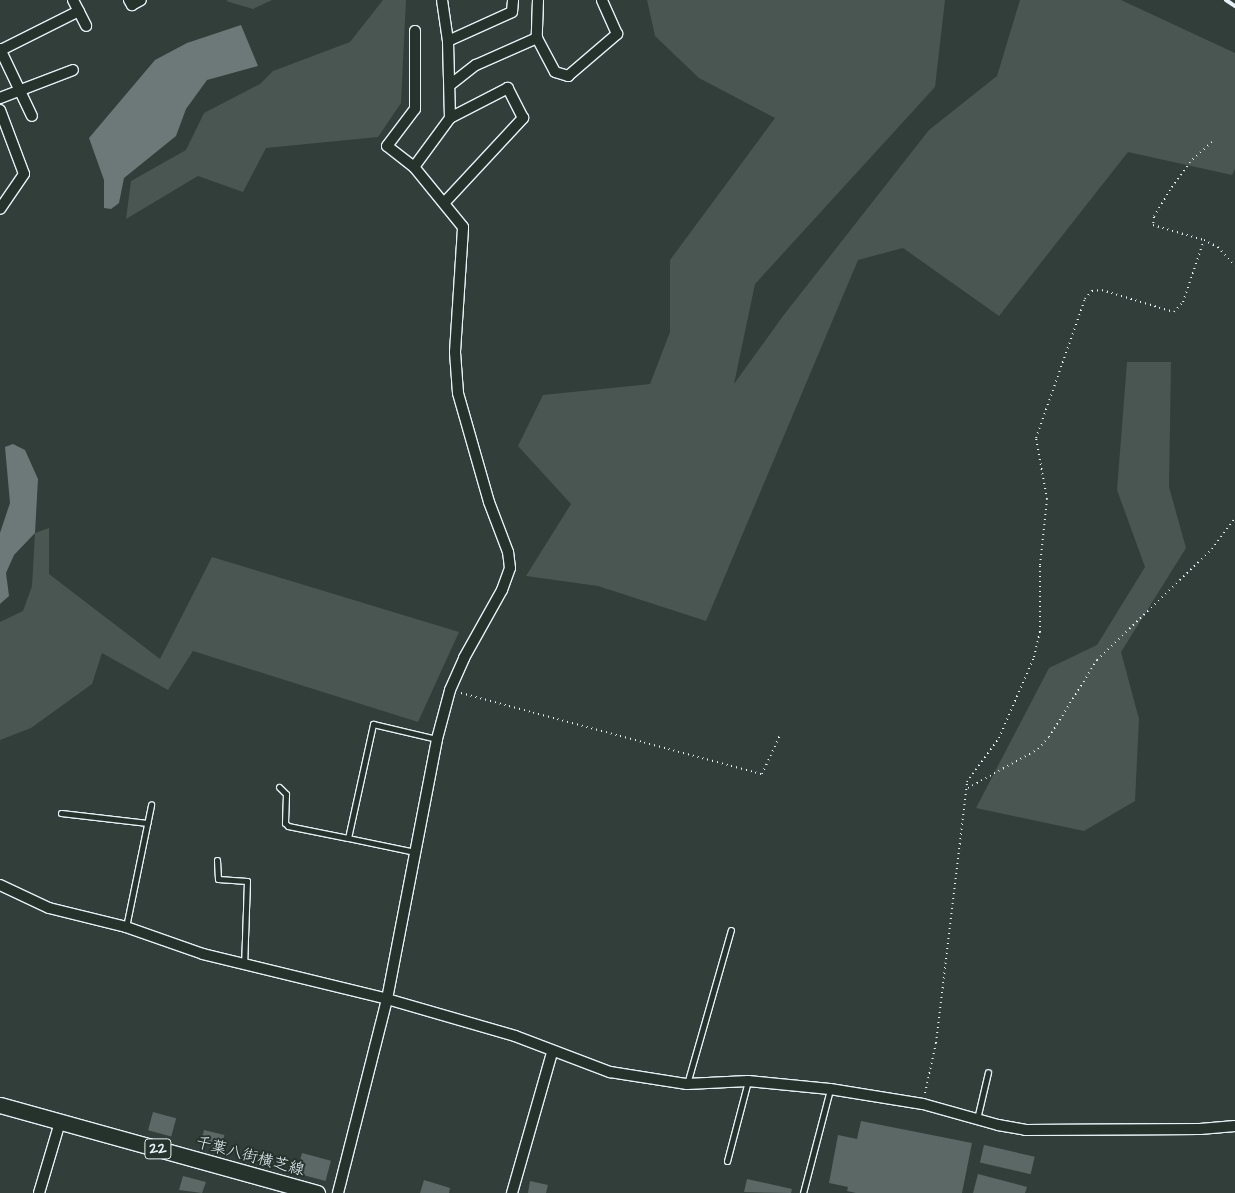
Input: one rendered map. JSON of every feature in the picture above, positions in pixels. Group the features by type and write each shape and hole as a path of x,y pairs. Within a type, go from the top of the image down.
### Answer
{"main road":[{"name":"千葉八街横芝線","path":"0,1105 317,1193"}],"street":[{"path":"73,0 86,26"},
{"path":"129,0 132,5 141,0"},
{"path":"442,0 448,41 450,118"},
{"path":"448,41 512,12 512,0"},
{"path":"538,0 538,38 555,72 568,76 617,34 602,0"},
{"path":"32,116 22,89 1,49 78,11"},
{"path":"338,1193 387,999 437,739 450,690 464,658 502,590 510,568 508,552 489,502 458,393 455,352 463,227 445,202 414,167 387,146 415,109 415,31"},
{"path":"450,85 476,65 538,38"},
{"path":"0,98 73,70"},
{"path":"414,167 450,118 508,88 523,118 445,202"},
{"path":"0,110 24,174 0,209"},
{"path":"0,885 49,908 126,927 244,965 387,999 515,1036 552,1053 610,1072 687,1084 748,1081 830,1089 923,1104 1025,1130 1200,1129 1235,1126"},
{"path":"512,1193 552,1053"},
{"path":"39,1193 60,1122"}],"lane":[{"path":"348,838 373,724 437,739"},
{"path":"279,787 286,794 285,823 288,826 415,852"},
{"path":"126,927 151,805"},
{"path":"62,814 147,822"},
{"path":"217,860 218,879 247,881 244,965"},
{"path":"687,1084 731,930"},
{"path":"976,1119 988,1072"},
{"path":"727,1161 748,1081"},
{"path":"803,1193 830,1089"}],"path":[{"path":"1212,142 1190,162 1170,190 1154,217 1153,225 1204,240 1218,247 1235,266"},
{"path":"923,1104 936,1043 967,788 978,764 999,738 1036,648 1040,632 1040,566 1047,499 1036,438 1085,299 1092,291 1102,290 1174,312 1183,302 1204,240"},
{"path":"967,788 1038,749 1050,737 1097,660 1212,549 1235,519"},
{"path":"450,690 762,774 780,735"}],"shaded area":[{"path":"272,0 253,9 226,1"},
{"path":"383,0 406,0 401,103 378,137 266,148 243,192 198,176 126,219 131,181 186,150 204,113 260,84 273,71 350,42"},
{"path":"647,0 945,0 935,87 755,284 734,384 783,316 929,130 997,76 1020,0 1121,0 1235,53 1235,169 1232,175 1128,152 999,316 903,248 858,260 706,621 598,586 526,576 571,504 518,446 543,395 650,384 670,332 670,260 775,118 699,78 655,36"},
{"path":"241,25 258,66 207,80 186,109 176,136 124,178 119,203 111,209 104,208 104,180 89,138 155,60 187,43"},
{"path":"1127,362 1171,362 1169,487 1186,548 1121,652 1139,719 1135,801 1084,831 976,808 1049,668 1097,645 1145,567 1117,490"},
{"path":"13,444 25,450 38,479 35,533 14,555 6,573 9,596 0,604 0,533 10,503 5,447"},
{"path":"49,528 49,574 160,659 212,557 459,632 418,722 193,651 168,690 102,653 92,684 31,728 0,740 0,622 23,611 32,586 35,533"}],"building":[{"path":"153,1112 176,1118 171,1137 148,1130"},
{"path":"861,1121 972,1143 962,1193 856,1193 847,1191 848,1187 829,1183 838,1135 857,1139"},
{"path":"204,1130 224,1135 221,1149 201,1144"},
{"path":"984,1145 1035,1157 1031,1174 980,1163"},
{"path":"302,1153 331,1161 326,1181 297,1173"},
{"path":"978,1174 1027,1187 1025,1193 973,1193"},
{"path":"183,1176 206,1182 202,1193 179,1190"},
{"path":"747,1179 792,1189 791,1193 744,1192"},
{"path":"424,1180 450,1188 449,1193 420,1193"},
{"path":"530,1181 548,1185 546,1193 528,1193"}],"railway":[{"path":"1226,0 1235,6"}]}
